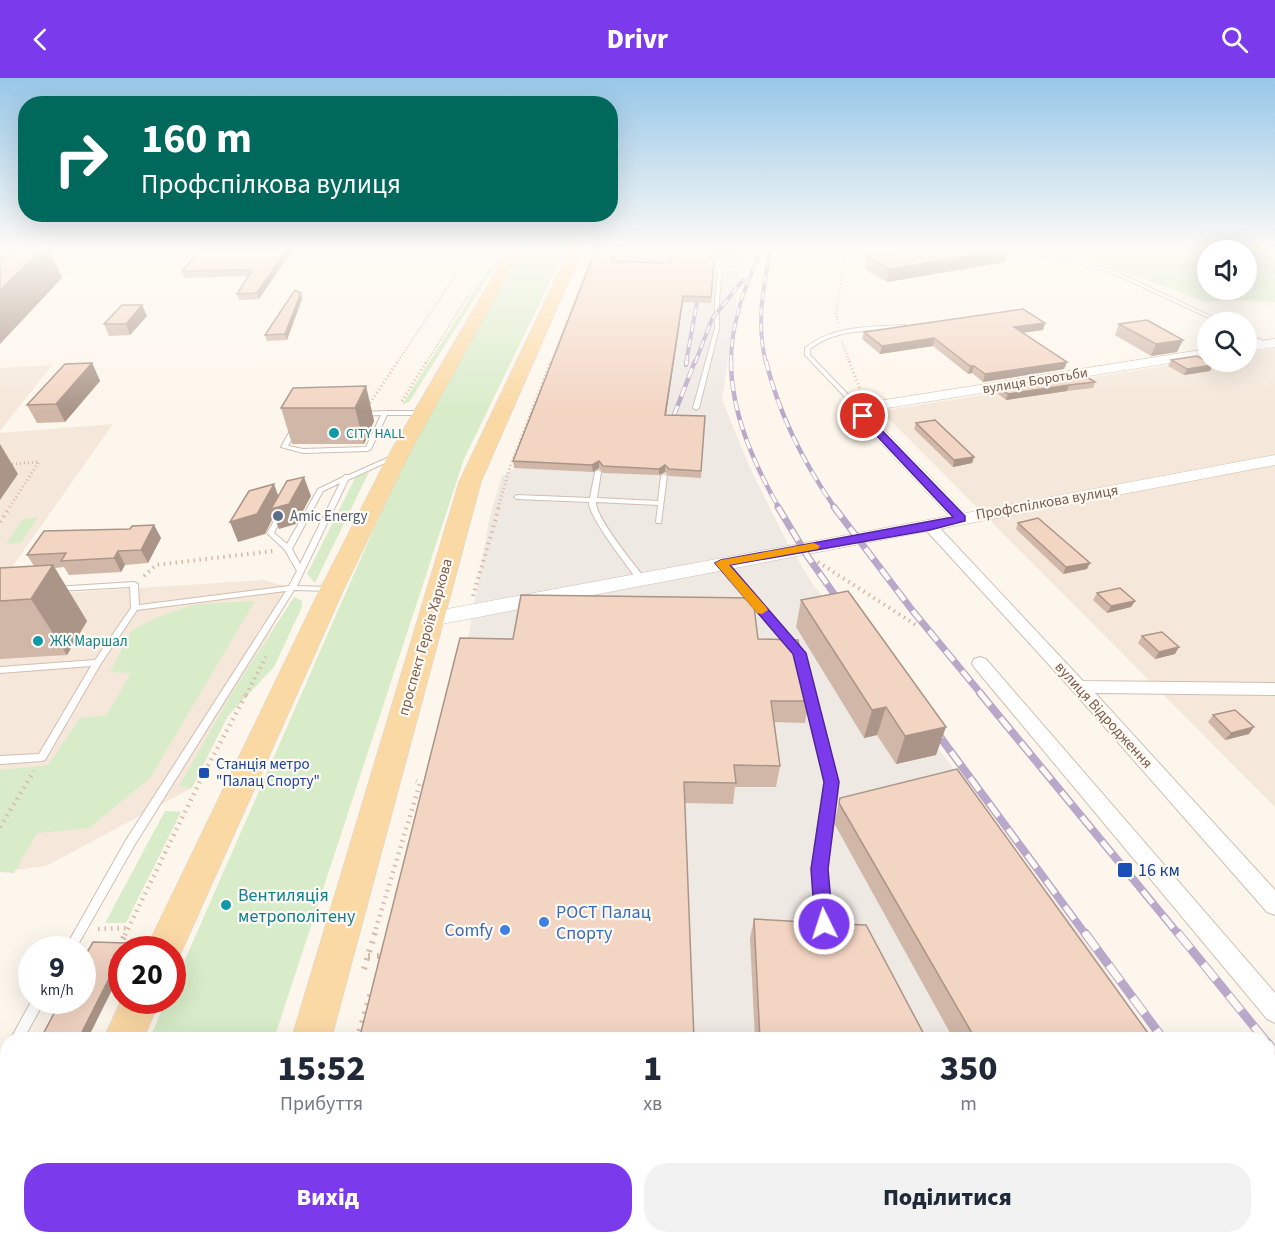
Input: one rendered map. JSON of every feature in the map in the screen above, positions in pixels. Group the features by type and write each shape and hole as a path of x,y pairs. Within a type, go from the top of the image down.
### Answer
{"main road":[{"path":"171,936 332,589 399,454 485,303"},
{"name":"проспект Героїв Харкова","path":"313,1032 474,472 552,303"},
{"path":"127,1032 135,1014"}],"street":[{"name":"вулиця Боротьби","path":"862,411 872,406 1197,355"},
{"path":"862,411 961,518"},
{"name":"Профспілкова вулиця","path":"431,619 1275,460"},
{"name":"вулиця Відродження","path":"930,526 1079,687 1275,905"},
{"path":"980,663 1275,1011"},
{"path":"1079,687 1275,689"}],"lane":[{"path":"696,408 717,328 718,303"},
{"path":"1181,303 1199,312"},
{"path":"862,411 808,355 807,348 824,337 839,333 914,325"},
{"path":"298,422 284,447 303,451 368,449 385,413"},
{"path":"353,415 421,413"},
{"path":"309,493 399,454"},
{"path":"598,472 592,500 599,520 641,579"},
{"path":"77,936 130,843 292,588 347,476"},
{"path":"659,522 664,476"},
{"path":"288,549 320,490"},
{"path":"517,497 661,503"},
{"path":"284,507 270,533 288,549 300,570"},
{"path":"721,563 800,653 832,782 820,869 825,943"},
{"path":"0,760 42,758 97,663 135,608 134,584 52,590"},
{"path":"135,608 292,588 332,589"},
{"path":"0,670 97,663"},
{"path":"21,1032 31,1014"}],"path":[{"path":"363,414 437,303"},
{"path":"394,413 463,303"},
{"path":"469,612 510,467 575,303"},
{"path":"0,465 39,462 0,522"},
{"path":"144,576 156,565 288,549"},
{"path":"817,562 916,625"},
{"path":"124,936 204,773 270,650"},
{"path":"0,827 42,758"},
{"path":"364,969 418,782 427,783 424,795"},
{"path":"92,936 96,929 128,928"},
{"path":"378,967 384,945"},
{"path":"368,956 381,956"},
{"path":"359,1032 375,977"}],"shaded area":[{"path":"578,303 736,303 722,400 750,468 788,544 812,583 1082,937 1148,1032 372,1032 467,644 490,516 502,476 514,469"},
{"path":"1275,348 1275,807 881,411 1197,361 1197,372 1257,372 1257,351"},
{"path":"52,365 0,431 0,368"},
{"path":"113,424 0,584 0,433"},
{"path":"264,580 292,588 192,788 46,866 0,872 0,597"}],"green space":[{"path":"466,303 472,303 409,402 402,405"},
{"path":"492,303 540,303 464,459 276,1032 152,1032 160,1014 186,1014 186,957 404,460"},
{"path":"369,472 315,583 307,574 356,476"},
{"path":"38,517 21,543 6,544 23,519"},
{"path":"294,597 302,601 302,607 274,667 227,717 192,788 179,786 234,690"},
{"path":"255,601 150,778 89,828 37,833 14,873 0,872 0,770 48,765 80,718 107,715 131,673 110,672 131,631 158,617 196,604"},
{"path":"165,811 181,812 126,923 105,923"}],"building":[{"path":"286,303 297,303 285,334 265,335"},
{"path":"575,303 682,303 665,415 705,416 701,471 669,469 665,465 659,469 603,466 599,461 592,465 513,461"},
{"path":"122,305 142,305 126,324 104,324"},
{"path":"1023,309 1045,323 1014,327 1067,362 985,374 974,366 970,366 934,338 882,346 864,332"},
{"path":"1147,320 1183,340 1156,344 1119,324"},
{"path":"1197,356 1197,367 1187,369 1171,360"},
{"path":"92,363 56,404 27,405 65,364"},
{"path":"1082,374 1095,382 1008,394 999,387"},
{"path":"366,386 355,408 281,408 293,388"},
{"path":"935,420 974,457 954,460 916,423"},
{"path":"304,477 289,504 271,509 287,481"},
{"path":"274,484 257,514 230,522 249,491"},
{"path":"1038,518 1090,563 1066,567 1018,523"},
{"path":"154,525 141,550 118,551 114,558 61,561 66,553 27,555 44,531 130,529 132,526"},
{"path":"53,565 31,599 0,601 0,568"},
{"path":"1120,588 1135,601 1111,606 1097,593"},
{"path":"848,591 946,727 905,736 886,707 872,710 801,600"},
{"name":"РОСТ Палац Спорту","path":"521,595 753,598 758,639 798,640 809,701 771,701 780,766 734,765 736,783 684,782 694,1032 361,1032 460,638 513,639"},
{"path":"1162,632 1179,647 1159,652 1142,636"},
{"path":"1235,710 1254,727 1231,733 1213,715"},
{"path":"957,769 1147,1032 971,1032 839,803 840,798"},
{"path":"754,919 823,923 825,929 831,931 836,930 840,924 866,925 923,1032 760,1032"},
{"path":"96,942 108,942 108,981 96,1004"},
{"path":"54,1014 91,1014 82,1032 44,1032"}],"railway":[{"path":"686,363 697,303"},
{"path":"695,363 712,319 724,303"},
{"path":"731,362 733,333 740,303"},
{"path":"762,303 761,334 766,363"},
{"path":"686,365 687,361"},
{"path":"674,415 695,361"},
{"path":"766,361 771,381 793,438 835,508"},
{"path":"731,362 735,400 746,438 779,508"},
{"path":"778,507 808,557 844,608"},
{"path":"834,507 912,610 982,695"},
{"path":"980,693 1179,935"},
{"path":"932,726 1086,935"},
{"path":"1085,933 1158,1032"},
{"path":"1178,933 1258,1032"}],"slow traffic":[{"path":"762,610 721,563 814,546"}],"place":[{"name":"CITY HALL","path":"334,433"},
{"name":"Amic Energy","path":"278,516"},
{"name":"ЖК Маршал","path":"38,641"},
{"name":"Станція метро \"Палац Спорту\"","path":"204,773"},
{"name":"16 км","path":"1125,870"},
{"name":"Вентиляція метрополітену","path":"226,905"},
{"name":"РОСТ Палац Спорту","path":"544,922"},
{"name":"Comfy","path":"505,930"}],"route":[{"path":"824,924 820,869 832,782 800,653 721,563 930,526 961,518 863,416"}]}
